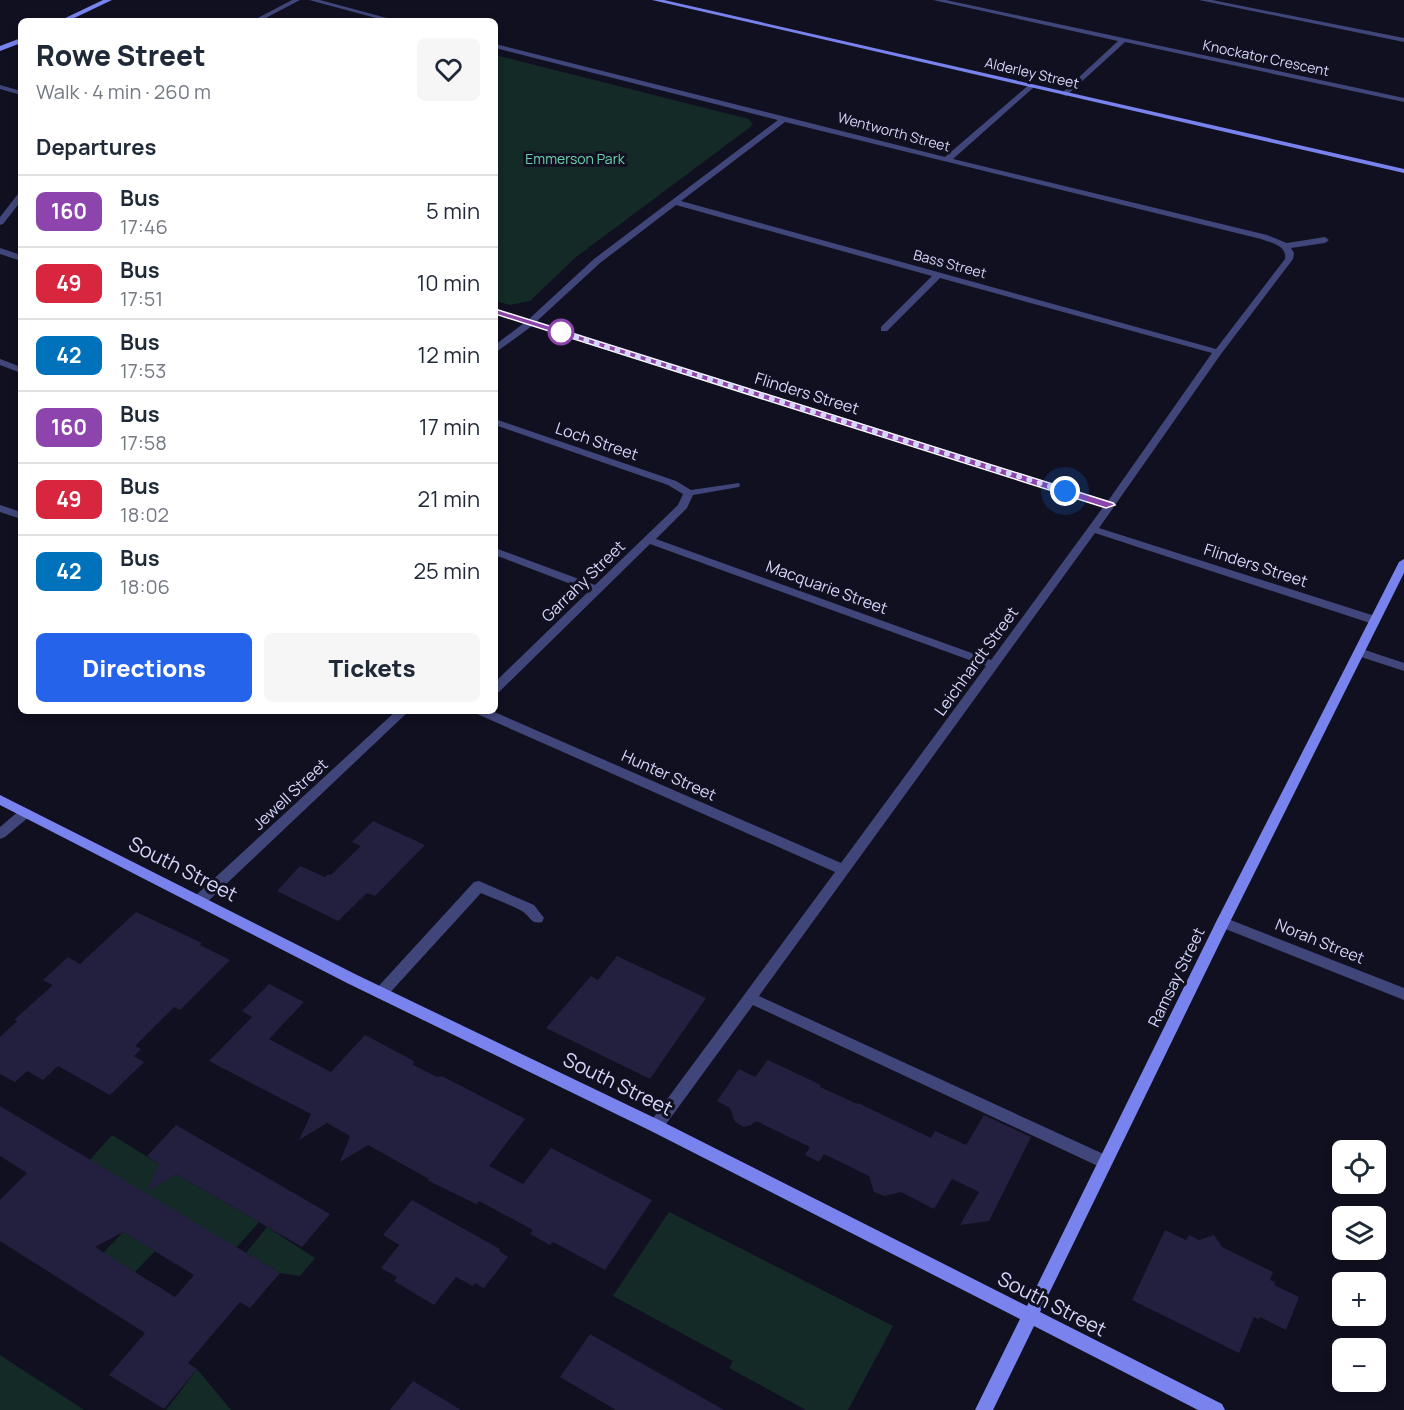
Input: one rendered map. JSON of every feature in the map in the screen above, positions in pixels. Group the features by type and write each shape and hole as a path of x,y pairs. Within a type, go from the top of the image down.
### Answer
{"street":[{"path":"69,18 109,0"},
{"path":"261,18 297,0"},
{"path":"312,0 383,18"},
{"name":"Alderley Street","path":"655,0 1404,171"},
{"name":"Knockator Crescent","path":"936,0 1404,100"},
{"path":"1202,0 1404,40"},
{"path":"1066,94 1123,40"},
{"path":"0,49 18,41"},
{"name":"Wentworth Street","path":"498,47 946,160 1264,237 1286,246"},
{"path":"946,160 1030,86"},
{"path":"0,87 18,92"},
{"path":"498,348 530,323 597,261 785,118"},
{"path":"0,222 18,200"},
{"name":"Bass Street","path":"675,202 1218,352"},
{"path":"1286,246 1325,240"},
{"name":"Leichhardt Street","path":"656,1126 1093,529 1218,352 1289,259 1290,253 1286,246"},
{"path":"0,251 18,257"},
{"path":"884,329 938,275"},
{"name":"Flinders Street","path":"498,312 1110,505"},
{"path":"0,362 18,369"},
{"name":"Loch Street","path":"498,423 672,483 688,493"},
{"path":"688,493 735,485"},
{"name":"Garrahy Street","path":"498,686 683,506 688,493"},
{"path":"0,508 18,515"},
{"name":"Flinders Street","path":"1093,529 1374,620"},
{"name":"Macquarie Street","path":"649,540 994,665"},
{"path":"498,552 598,590"},
{"name":"Ramsay Street","path":"984,1410 1223,922 1404,562"},
{"path":"1359,652 1404,667"},
{"name":"Jewell Street","path":"199,900 400,714"},
{"name":"Hunter Street","path":"488,714 844,870"},
{"name":"South Street","path":"0,800 381,993 656,1126 1216,1410"},
{"path":"0,834 25,813"},
{"path":"381,993 478,886 529,909 537,918"},
{"name":"Norah Street","path":"1223,922 1404,994"},
{"path":"751,998 1105,1162"}],"green space":[{"name":"Emmerson Park","path":"498,56 749,119 753,125 576,257 530,301 510,305 498,302"},
{"path":"112,1135 159,1164 161,1183 176,1174 259,1222 237,1247 67,1186"},
{"path":"669,1212 893,1326 848,1410 806,1410 729,1368 733,1361 613,1296"},
{"path":"267,1227 315,1258 300,1276 280,1273 246,1253"},
{"path":"123,1232 155,1251 135,1272 103,1253"},
{"path":"0,1355 84,1410 0,1410"},
{"path":"197,1369 231,1410 166,1410"}],"building":[{"path":"373,821 425,845 375,896 367,893 338,921 277,891 300,866 325,877 328,874 331,875 361,846 352,842"},
{"path":"136,912 202,943 200,945 230,960 180,1010 174,1007 135,1046 141,1049 134,1056 144,1062 110,1095 58,1066 43,1080 27,1071 15,1082 0,1074 0,1037 17,1021 14,1020 53,985 43,980 68,957 80,964"},
{"path":"617,956 706,998 650,1079 546,1028 591,976 598,980"},
{"path":"269,984 304,1002 269,1039 331,1072 365,1035 414,1061 413,1065 437,1077 442,1076 525,1119 489,1166 523,1184 551,1148 652,1200 605,1270 553,1242 550,1245 530,1234 533,1230 479,1201 476,1204 427,1180 429,1179 368,1145 340,1162 350,1136 327,1123 299,1140 311,1114 209,1061 252,1017 242,1011"},
{"path":"768,1060 821,1085 820,1087 931,1138 935,1131 966,1145 984,1115 1031,1137 989,1221 960,1225 979,1192 952,1179 934,1209 901,1192 884,1196 874,1192 869,1176 824,1154 819,1162 805,1155 810,1147 756,1121 744,1127 735,1122 730,1108 717,1101 739,1069 755,1077"},
{"path":"0,1106 280,1273 250,1308 240,1302 188,1363 197,1369 164,1409 109,1375 145,1333 0,1241 0,1200 27,1173 0,1156","holes":["123,1232 194,1275 175,1297 95,1247"]},
{"path":"176,1125 330,1214 302,1247 176,1174 147,1192 159,1164 147,1156"},
{"path":"412,1200 500,1249 499,1251 508,1257 484,1288 475,1283 473,1286 456,1277 434,1305 394,1281 397,1277 381,1268 399,1245 383,1235"},
{"path":"1165,1230 1186,1240 1189,1235 1199,1240 1214,1235 1222,1247 1273,1272 1270,1280 1275,1282 1274,1285 1299,1297 1286,1330 1260,1317 1259,1320 1254,1317 1239,1353 1132,1300"},
{"path":"590,1334 724,1410 616,1410 560,1377"},
{"path":"413,1381 461,1410 390,1410"}],"bus line":[{"name":"160","path":"498,312 1110,505"}],"route":[{"path":"561,332 553,330 1065,491"}]}
